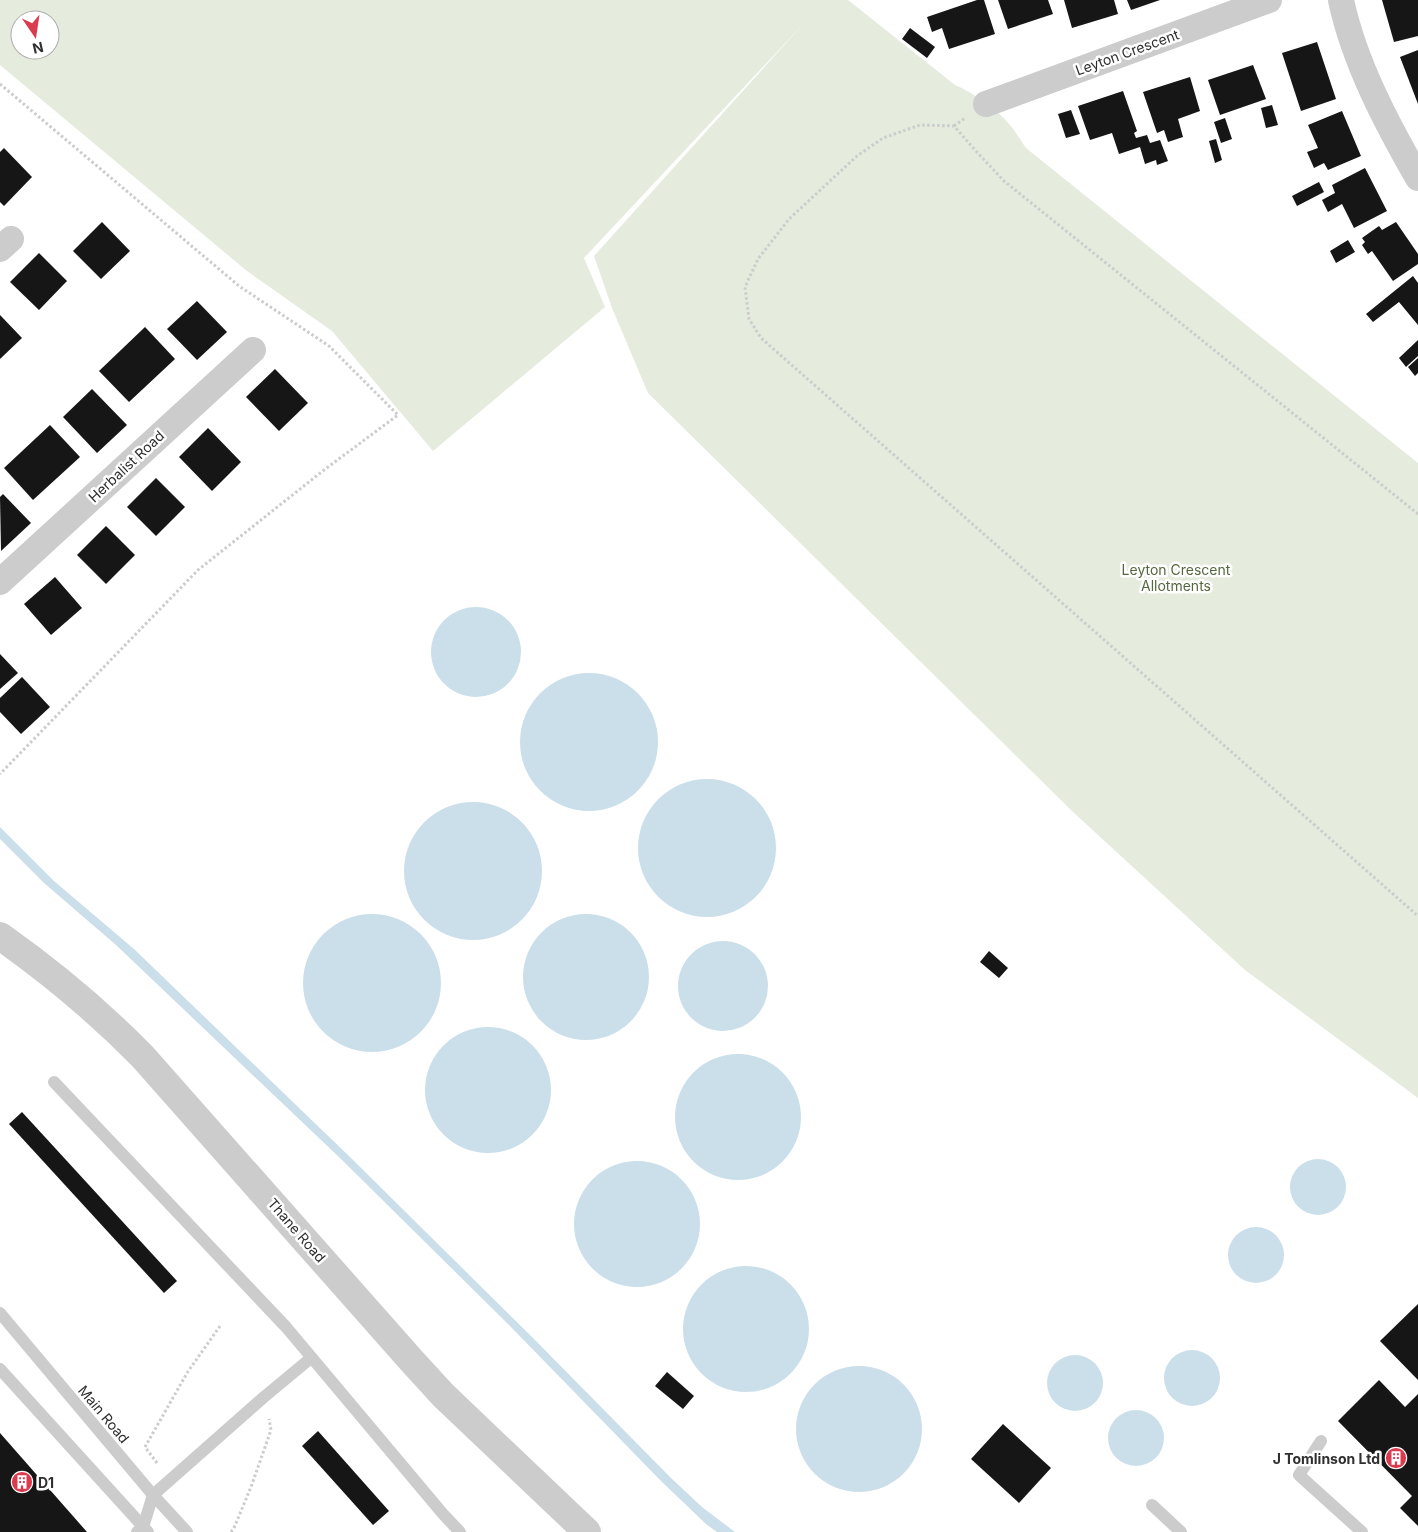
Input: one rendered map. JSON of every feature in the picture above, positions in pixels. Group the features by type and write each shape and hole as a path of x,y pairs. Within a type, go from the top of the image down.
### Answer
{"street":[{"name":"Leyton Crescent","path":"986,104 1268,0"},
{"path":"1341,0 1346,23 1382,115 1418,178"},
{"name":"Herbalist Road","path":"0,582 253,350"},
{"name":"Thane Road","path":"0,936 76,994 130,1043 443,1395 587,1532"}],"lane":[{"path":"54,1082 286,1327 442,1514 460,1532"},
{"name":"Main Road","path":"0,1313 153,1495 187,1532"},
{"path":"143,1530 153,1495 311,1358"},
{"path":"0,1369 143,1530"},
{"path":"1321,1441 1300,1475 1362,1532"},
{"path":"1152,1505 1181,1532"}],"path":[{"path":"1418,514 1004,181 954,126 920,125 883,138 857,156 790,219 758,259 745,287 749,319 761,338 1418,916"},
{"path":"140,1479 158,1462 145,1447 187,1373 220,1326"},
{"path":"231,1532 251,1487 271,1430 264,1397"}],"green space":[{"name":"Leyton Crescent Allotments","path":"0,0 848,0 955,85 992,108 1005,119 1026,148 1418,463 1418,1098 1245,970 1073,812 648,393 612,308 594,256 805,22 584,258 605,307 433,451 332,331 247,271 0,65"}],"water":[{"path":"476,607 493,610 508,620 518,635 521,652 518,669 508,684 493,694 476,697 459,694 444,684 434,669 431,652 434,635 444,620 459,610"},
{"path":"589,673 615,678 638,693 653,716 658,742 653,768 638,791 615,806 589,811 563,806 540,791 525,768 520,742 525,716 540,693 563,678"},
{"path":"707,779 733,784 756,799 771,822 776,848 771,874 756,897 733,912 707,917 681,912 658,897 643,874 638,848 643,822 658,799 681,784"},
{"path":"473,802 499,807 522,822 537,845 542,871 537,897 522,920 499,935 473,940 447,935 424,920 409,897 404,871 409,845 424,822 447,807"},
{"path":"0,827 54,881 134,949 351,1158 671,1478 702,1507 735,1532 717,1532 661,1481 509,1325 341,1159 116,945 44,883 0,839"},
{"path":"372,914 398,919 421,934 436,957 441,983 436,1009 421,1032 398,1047 372,1052 346,1047 323,1032 308,1009 303,983 308,957 323,934 346,919"},
{"path":"586,914 610,919 630,933 644,953 649,977 644,1001 630,1021 610,1035 586,1040 562,1035 542,1021 528,1001 523,977 528,953 542,933 562,919"},
{"path":"714,941 732,941 748,948 761,961 768,977 768,995 761,1011 748,1024 732,1031 714,1031 698,1024 685,1011 678,995 678,977 685,961 698,948"},
{"path":"488,1027 512,1032 532,1046 546,1066 551,1090 546,1114 532,1134 512,1148 488,1153 464,1148 444,1134 430,1114 425,1090 430,1066 444,1046 464,1032"},
{"path":"738,1054 762,1059 782,1073 796,1093 801,1117 796,1141 782,1161 762,1175 738,1180 714,1175 694,1161 680,1141 675,1117 680,1093 694,1073 714,1059"},
{"path":"1318,1159 1329,1161 1338,1167 1344,1176 1346,1187 1344,1198 1338,1207 1329,1213 1318,1215 1307,1213 1298,1207 1292,1198 1290,1187 1292,1176 1298,1167 1307,1161"},
{"path":"637,1161 661,1166 681,1180 695,1200 700,1224 695,1248 681,1268 661,1282 637,1287 613,1282 593,1268 579,1248 574,1224 579,1200 593,1180 613,1166"},
{"path":"1256,1227 1267,1229 1276,1235 1282,1244 1284,1255 1282,1266 1276,1275 1267,1281 1256,1283 1245,1281 1236,1275 1230,1266 1228,1255 1230,1244 1236,1235 1245,1229"},
{"path":"746,1266 770,1271 790,1285 804,1305 809,1329 804,1353 790,1373 770,1387 746,1392 722,1387 702,1373 688,1353 683,1329 688,1305 702,1285 722,1271"},
{"path":"1192,1350 1203,1352 1212,1358 1218,1367 1220,1378 1218,1389 1212,1398 1203,1404 1192,1406 1181,1404 1172,1398 1166,1389 1164,1378 1166,1367 1172,1358 1181,1352"},
{"path":"1075,1355 1086,1357 1095,1363 1101,1372 1103,1383 1101,1394 1095,1403 1086,1409 1075,1411 1064,1409 1055,1403 1049,1394 1047,1383 1049,1372 1055,1363 1064,1357"},
{"path":"859,1366 883,1371 903,1385 917,1405 922,1429 917,1453 903,1473 883,1487 859,1492 835,1487 815,1473 801,1453 796,1429 801,1405 815,1385 835,1371"},
{"path":"1136,1410 1147,1412 1156,1418 1162,1427 1164,1438 1162,1449 1156,1458 1147,1464 1136,1466 1125,1464 1116,1458 1110,1449 1108,1438 1110,1427 1116,1418 1125,1412"}],"building":[{"path":"977,0 984,0 995,34 949,49 942,28 932,32 927,17"},
{"path":"998,0 1048,0 1053,14 1008,29"},
{"path":"1064,0 1114,0 1118,14 1072,28"},
{"path":"1127,0 1160,0 1131,10"},
{"path":"1382,0 1418,0 1418,36 1394,42"},
{"path":"910,28 935,47 927,58 902,39"},
{"path":"1317,42 1336,99 1301,111 1282,53"},
{"path":"1418,50 1418,104 1400,57"},
{"path":"1253,65 1266,99 1220,115 1208,80"},
{"path":"1190,77 1200,111 1178,119 1183,137 1168,142 1164,130 1157,133 1143,92"},
{"path":"1123,91 1137,131 1134,133 1136,138 1147,135 1150,143 1160,140 1168,161 1157,165 1156,160 1145,164 1140,147 1119,154 1112,133 1090,140 1078,106"},
{"path":"1272,105 1278,125 1266,128 1261,108"},
{"path":"1071,110 1080,134 1066,138 1058,114"},
{"path":"1342,111 1361,156 1328,170 1324,163 1314,168 1307,152 1318,148 1308,125"},
{"path":"1225,118 1232,139 1221,143 1214,122"},
{"path":"1216,139 1222,160 1215,163 1209,141"},
{"path":"4,148 32,177 4,206 0,202 0,152"},
{"path":"1365,168 1387,211 1354,228 1342,204 1328,212 1322,200 1335,193 1332,185"},
{"path":"1319,182 1324,192 1297,206 1292,196"},
{"path":"102,222 130,251 101,279 73,251"},
{"path":"1396,222 1418,254 1418,264 1393,281 1372,251 1368,254 1362,245 1365,242 1362,238 1379,226 1382,230"},
{"path":"1348,240 1355,252 1336,263 1330,251"},
{"path":"39,253 67,281 39,310 10,282"},
{"path":"1413,276 1418,283 1418,325 1399,302 1373,322 1366,314"},
{"path":"197,301 227,332 197,360 167,329"},
{"path":"0,315 22,338 0,359"},
{"path":"145,327 175,359 129,402 99,371"},
{"path":"1418,340 1418,356 1406,367 1399,358"},
{"path":"1418,358 1418,373 1415,376 1408,367"},
{"path":"275,369 308,403 279,431 246,397"},
{"path":"92,389 127,425 97,453 63,417"},
{"path":"50,425 80,457 33,500 4,468"},
{"path":"208,428 241,462 212,491 179,457"},
{"path":"156,478 185,507 156,536 127,507"},
{"path":"3,494 31,523 1,551 0,497"},
{"path":"106,526 135,555 106,584 77,555"},
{"path":"55,577 82,608 51,635 24,604"},
{"path":"0,654 18,673 0,689"},
{"path":"22,677 50,707 21,734 0,712 0,698"},
{"path":"989,951 1008,968 999,978 980,962"},
{"path":"22,1112 177,1281 164,1293 9,1124"},
{"path":"1418,1304 1418,1380 1380,1341"},
{"path":"667,1372 694,1396 683,1409 655,1386"},
{"name":"J Tomlinson Ltd","path":"1379,1380 1405,1407 1418,1394 1418,1526 1400,1508 1412,1496 1338,1421"},
{"path":"1003,1424 1051,1468 1019,1503 971,1459"},
{"path":"318,1431 389,1511 373,1525 302,1446"},
{"name":"D1","path":"0,1433 87,1532 0,1532"}],"place":[{"name":"J Tomlinson Ltd","path":"1396,1458"},
{"name":"D1","path":"22,1482"}]}
